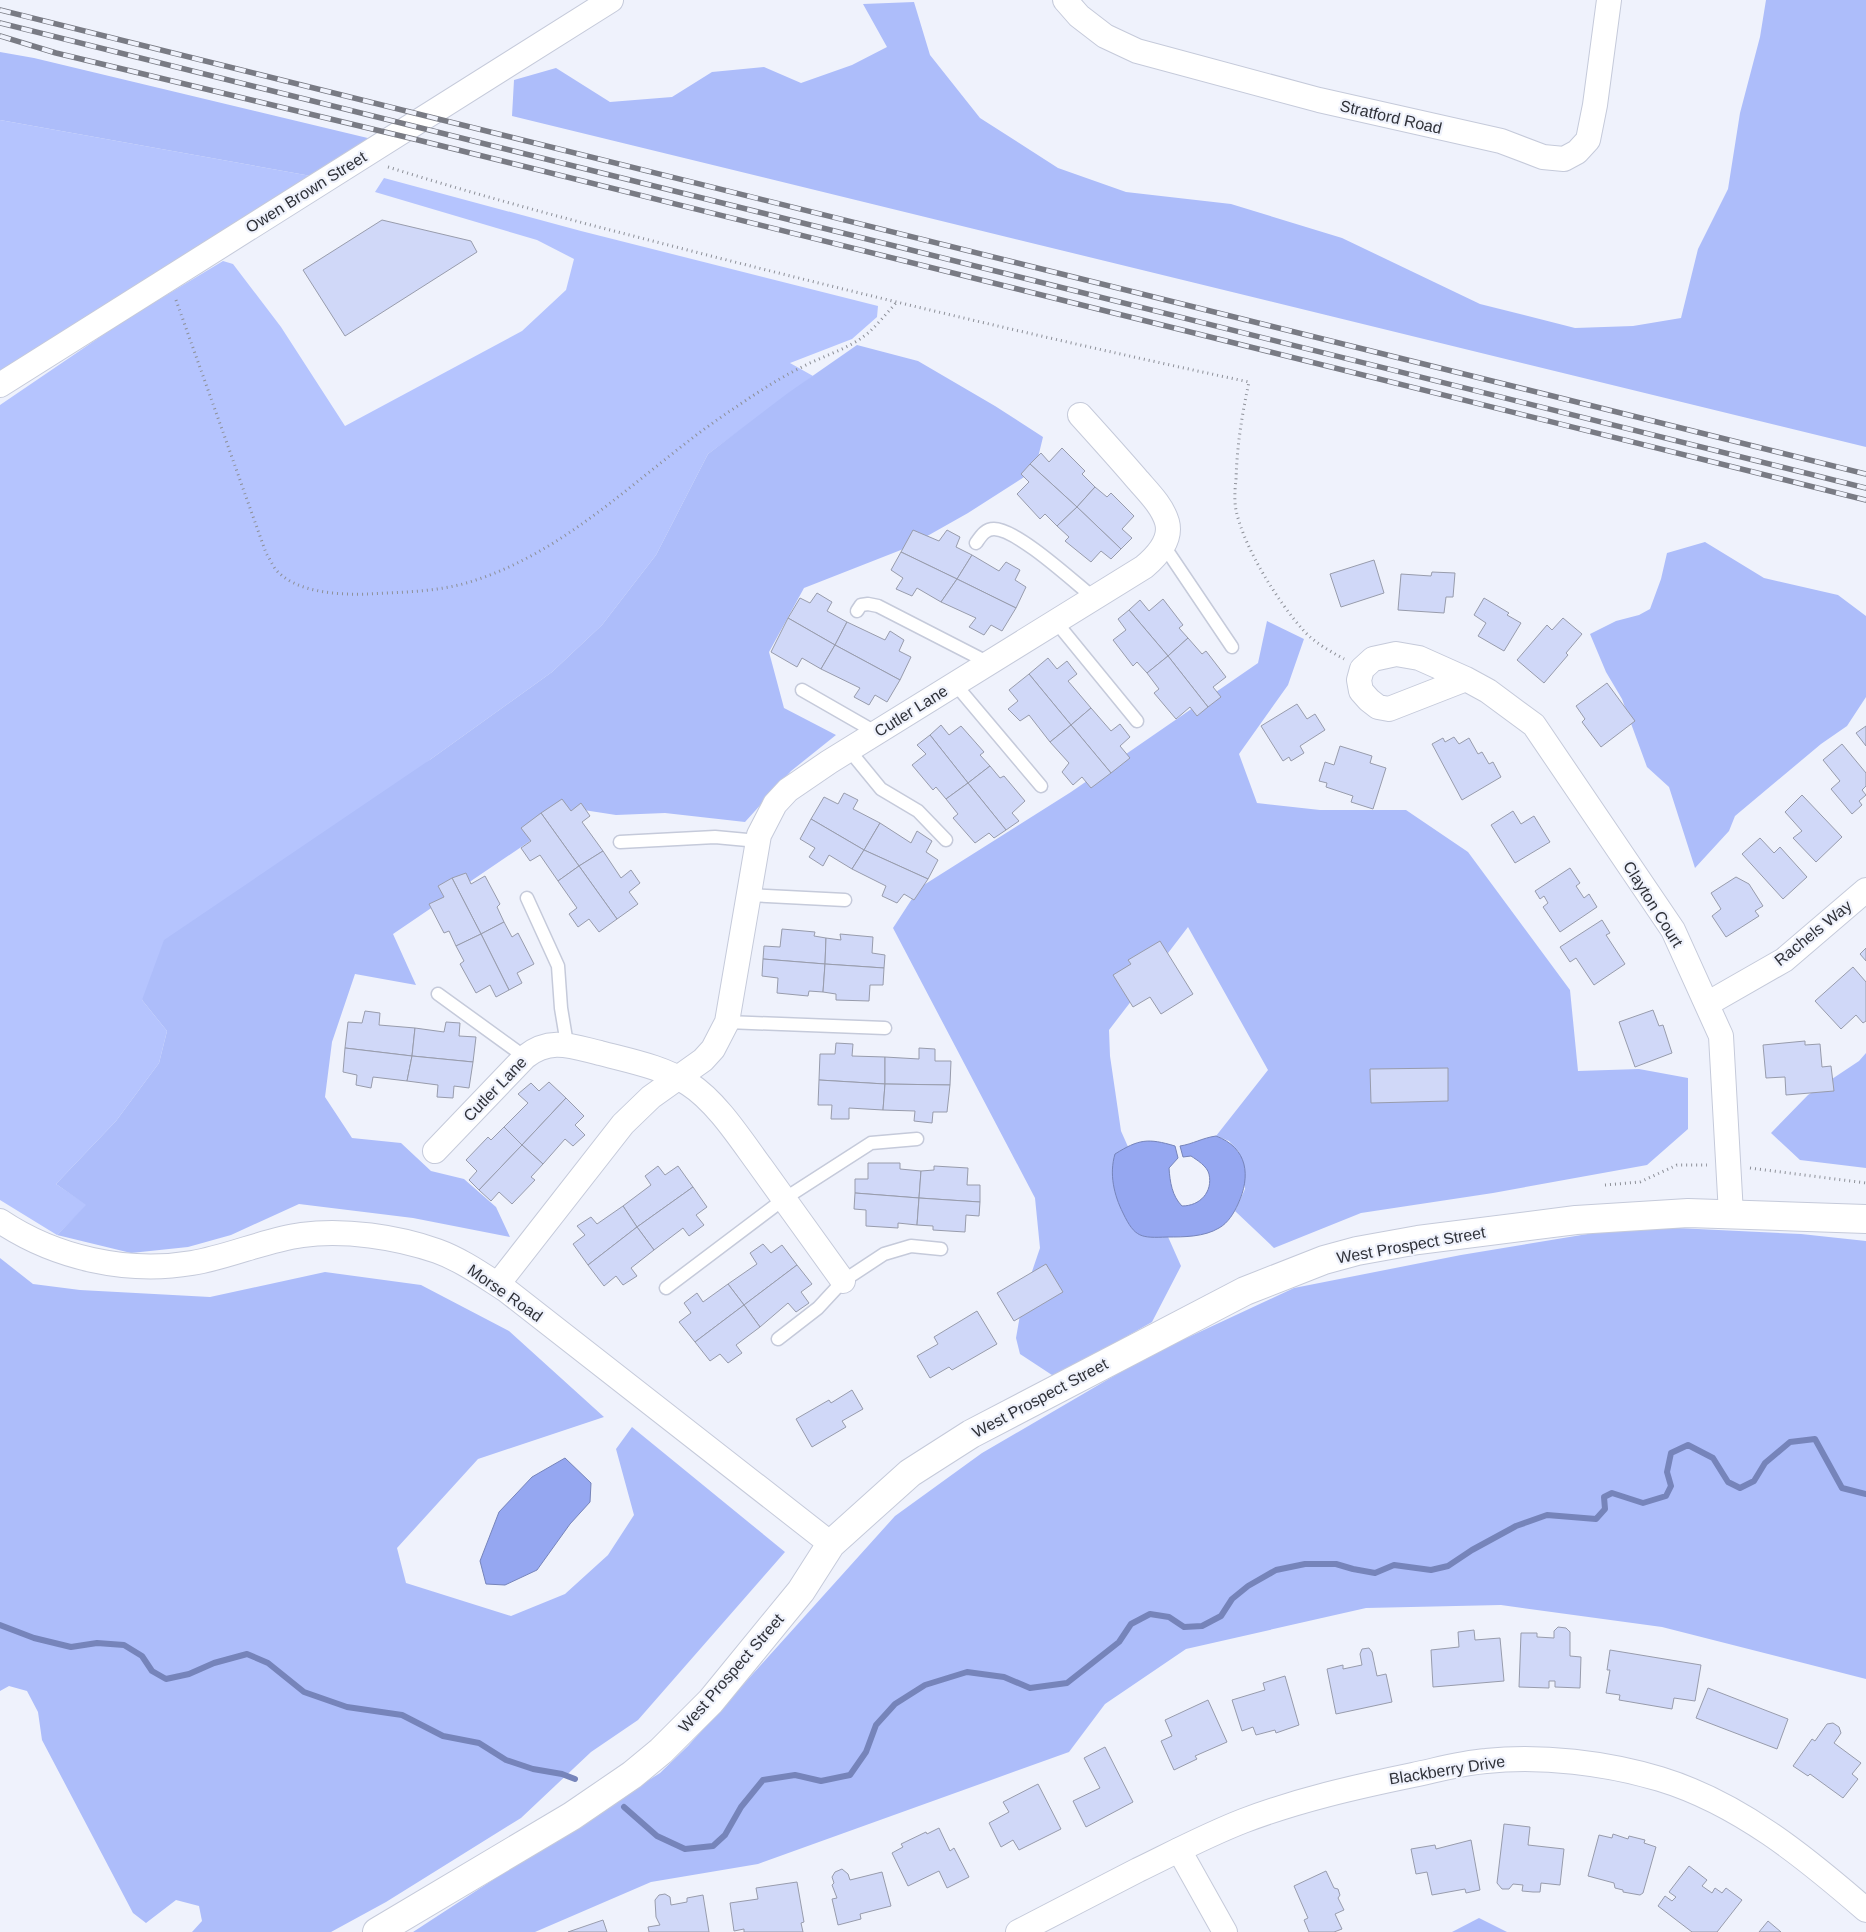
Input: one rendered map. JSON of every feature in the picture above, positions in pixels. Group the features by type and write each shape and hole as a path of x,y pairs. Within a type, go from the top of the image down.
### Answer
{"street":[{"name":"Owen Brown Street","path":"0,384 611,0"},
{"name":"Stratford Road","path":"1065,0 1079,16 1105,36 1137,51 1319,100 1501,142 1543,157 1564,159 1577,152 1588,140 1595,105 1609,0"},
{"path":"1080,415 1158,504 1167,522 1164,546"},
{"name":"Cutler Lane","path":"498,1284 623,1124 651,1097 703,1060 713,1049 727,1022 759,835 775,804 788,790 849,750 1144,567 1155,558 1164,546"},
{"name":"Clayton Court","path":"1362,669 1373,659 1396,654 1419,658 1488,691 1534,725 1673,930 1721,1036 1731,1214"},
{"path":"1362,669 1359,680 1361,690 1378,707 1389,708 1466,679"},
{"name":"Rachels Way","path":"1707,1004 1784,960 1866,890"},
{"name":"Cutler Lane","path":"435,1151 525,1057 543,1046 566,1044 637,1063 678,1078 700,1093 730,1125 843,1280"},
{"name":"West Prospect Street","path":"377,1932 572,1816 632,1775 661,1751 711,1700 789,1606 820,1564 831,1544 910,1473 970,1434 1245,1291 1324,1260 1357,1251 1418,1240 1576,1220 1688,1212 1866,1219"},
{"name":"Morse Road","path":"0,1222 14,1231 61,1252 110,1264 144,1266 192,1263 278,1240 304,1235 342,1233 384,1238 438,1251 498,1284 831,1544"},
{"name":"Blackberry Drive","path":"1018,1932 1179,1850 1243,1821 1300,1801 1357,1786 1466,1764 1527,1759 1603,1765 1661,1779 1698,1794 1745,1817 1817,1868 1866,1910"},
{"path":"1179,1850 1225,1932"}],"lane":[{"path":"976,543 986,531 994,529 1006,532 1033,549 1094,598"},
{"path":"1164,546 1232,647"},
{"path":"857,611 861,605 878,606 989,663"},
{"path":"1056,622 1137,721"},
{"path":"956,684 1041,786"},
{"path":"802,690 877,733"},
{"path":"849,750 881,789 918,811 946,840"},
{"path":"620,842 715,837 758,841"},
{"path":"748,896 845,900"},
{"path":"527,898 558,966 566,1044"},
{"path":"438,994 525,1057"},
{"path":"727,1022 885,1028"},
{"path":"666,1288 784,1199 871,1143 917,1139"},
{"path":"778,1339 818,1308 843,1280 884,1254 910,1246 941,1249"}],"path":[{"path":"361,158 478,195 896,303 1108,352 1249,382 1242,410 1235,498 1243,534 1254,558 1291,615 1305,632 1325,648 1362,669"},
{"path":"169,278 266,553 278,572 294,582 316,591 350,594 425,591 476,580 529,559 578,529 716,420 762,389 805,365 838,351 867,334 896,303"},
{"path":"1605,1185 1640,1182 1677,1165 1699,1165"},
{"path":"1749,1168 1866,1183"}],"shaded area":[{"path":"1766,0 1866,0 1866,447 512,116 514,80 556,68 610,102 672,97 712,72 764,67 801,83 852,65 887,47 863,4 914,2 930,55 980,118 1058,168 1126,192 1231,204 1342,238 1480,304 1575,328 1633,326 1681,318 1698,249 1728,189 1740,113 1760,37"},
{"path":"0,52 34,58 376,140 311,176 0,120"},
{"path":"0,120 311,176 0,376"},
{"path":"384,178 581,231 878,306 877,317 852,339 790,363 813,376 708,454 656,555 602,625 552,672 431,759 142,1000 167,1031 159,1063 116,1121 56,1184 87,1205 57,1235 0,1200 0,405 125,320 223,261 233,264 281,327 345,426 522,331 566,290 574,259 537,240 375,192"},
{"path":"857,345 918,361 995,406 1043,437 1035,470 968,513 906,548 804,588 769,652 784,708 836,735 791,771 745,822 665,813 616,815 577,809 393,934 416,985 355,974 332,1042 325,1097 352,1138 401,1143 431,1171 464,1179 496,1207 510,1237 413,1218 299,1204 231,1235 188,1247 131,1253 57,1235 86,1205 56,1184 116,1121 159,1063 167,1031 142,1000 164,940 431,759 552,672 602,625 656,555 708,454 788,393"},
{"path":"1705,542 1764,578 1838,595 1866,616 1866,697 1847,726 1821,744 1735,816 1729,831 1695,868 1669,787 1647,767 1622,699 1606,672 1590,634 1616,621 1639,615 1650,609 1661,579 1667,553"},
{"path":"1267,621 1304,639 1288,685 1239,754 1257,803 1320,810 1406,810 1468,852 1570,990 1578,1071 1639,1069 1688,1078 1688,1129 1647,1165 1493,1193 1361,1213 1274,1248 1235,1211 1245,1189 1239,1152 1229,1141 1216,1136 1268,1070 1188,927 1109,1030 1110,1056 1121,1131 1181,1266 1152,1322 1055,1377 1020,1354 1016,1338 1023,1298 1040,1248 1035,1198 893,928 919,888 1071,792 1258,663"},
{"path":"1866,1053 1866,1168 1800,1160 1771,1133 1808,1095 1859,1061"},
{"path":"1216,1136 1227,1141 1235,1148 1244,1164 1245,1183 1242,1194 1235,1211 1228,1221 1213,1231 1194,1236 1151,1237 1135,1232 1123,1213 1115,1192 1112,1169 1115,1154 1131,1145 1144,1141 1175,1146 1178,1158 1169,1168 1171,1184 1182,1206 1194,1204 1200,1201 1207,1192 1210,1181 1209,1174 1199,1161 1191,1156 1183,1157 1180,1146"},
{"path":"1636,1226 1801,1234 1866,1241 1866,1679 1662,1627 1501,1605 1366,1608 1186,1649 1105,1704 1069,1752 758,1864 651,1882 535,1932 413,1932 660,1773 688,1746 895,1516 982,1453 1148,1356 1294,1288 1461,1255"},
{"path":"0,1258 33,1284 80,1290 210,1297 325,1272 421,1285 509,1331 604,1417 478,1459 397,1548 406,1583 511,1616 565,1594 608,1555 634,1515 616,1449 632,1427 785,1552 638,1720 591,1752 521,1818 386,1902 331,1932 192,1932 202,1921 199,1906 176,1900 146,1923 133,1913 42,1740 38,1712 27,1691 9,1686 0,1691"},
{"path":"565,1458 591,1483 590,1502 570,1524 537,1570 505,1585 486,1584 480,1561 499,1512 532,1477"},
{"path":"1479,1918 1507,1932 1452,1932"}],"building":[{"path":"382,220 471,241 477,252 345,336 303,270"},
{"path":"1062,448 1085,471 1082,474 1095,487 1077,507 1030,464 1041,453 1049,462"},
{"path":"1030,464 1077,507 1057,526 1045,514 1040,519 1017,494 1029,482 1021,474"},
{"path":"1095,487 1107,497 1111,493 1134,516 1122,529 1132,538 1121,549 1077,507"},
{"path":"1077,507 1121,549 1111,559 1101,551 1091,562 1065,541 1069,537 1057,526"},
{"path":"913,530 939,541 947,530 960,537 956,547 972,555 957,579 901,552"},
{"path":"901,552 957,579 941,602 917,588 912,596 896,589 903,578 891,570"},
{"path":"972,555 999,571 1006,562 1020,570 1015,580 1026,587 1016,608 957,579"},
{"path":"1374,560 1384,593 1341,607 1330,574"},
{"path":"1432,572 1455,573 1453,597 1446,597 1444,613 1398,610 1401,574 1431,576"},
{"path":"957,579 1016,608 1002,631 991,625 984,635 969,627 976,618 941,602"},
{"path":"817,593 832,602 827,611 847,622 835,645 788,618 800,598 810,603"},
{"path":"1484,598 1509,613 1507,615 1521,623 1504,651 1478,636 1486,623 1474,615"},
{"path":"1163,599 1183,625 1179,628 1188,638 1168,656 1129,610 1140,600 1149,611"},
{"path":"1129,610 1168,656 1147,673 1137,662 1133,666 1113,640 1126,630 1118,619"},
{"path":"788,618 835,645 821,669 802,658 797,667 771,652"},
{"path":"1563,618 1582,634 1566,653 1568,655 1544,683 1517,660 1547,625 1552,630"},
{"path":"847,622 885,640 890,631 904,640 899,651 911,657 900,680 835,645"},
{"path":"1188,638 1202,654 1206,651 1226,677 1213,687 1221,697 1208,707 1168,656"},
{"path":"835,645 900,680 887,702 875,695 869,705 854,697 860,688 821,669"},
{"path":"1168,656 1208,707 1197,716 1190,707 1176,719 1154,693 1159,689 1147,673"},
{"path":"1048,658 1057,669 1067,661 1077,674 1068,681 1091,708 1071,725 1029,674"},
{"path":"1029,674 1071,725 1050,742 1029,715 1020,721 1008,709 1018,701 1009,690"},
{"path":"1607,683 1635,721 1601,747 1582,722 1585,719 1576,706"},
{"path":"1297,704 1307,719 1315,714 1325,730 1300,746 1304,753 1291,761 1289,757 1283,761 1261,726"},
{"path":"1091,708 1111,731 1120,724 1130,737 1120,746 1130,758 1111,773 1071,725"},
{"path":"941,725 949,735 961,726 984,752 980,755 990,766 968,783 930,735"},
{"path":"1071,725 1111,773 1091,788 1082,777 1073,785 1062,772 1069,763 1050,742"},
{"path":"1866,726 1866,746 1856,733"},
{"path":"930,735 968,783 946,799 936,787 933,790 912,765 926,754 917,745"},
{"path":"1454,737 1459,744 1469,738 1478,754 1482,752 1489,764 1493,762 1501,777 1462,800 1432,744 1443,738 1445,742"},
{"path":"1842,744 1866,773 1866,786 1862,790 1866,795 1859,801 1862,805 1852,814 1831,789 1840,781 1823,760"},
{"path":"1340,746 1372,756 1370,763 1386,768 1373,809 1351,802 1353,796 1326,787 1327,783 1319,781 1325,762 1334,765"},
{"path":"990,766 1000,778 1004,776 1025,801 1012,813 1019,821 1006,830 968,783"},
{"path":"968,783 1006,830 994,838 989,833 975,843 953,818 958,814 946,799"},
{"path":"844,793 858,800 853,809 880,823 864,850 811,819 824,797 838,804"},
{"path":"1802,795 1842,837 1816,862 1793,838 1802,831 1785,812"},
{"path":"562,799 571,811 581,803 590,816 582,822 603,851 579,866 541,813"},
{"path":"1513,811 1521,824 1534,816 1550,842 1515,863 1491,825"},
{"path":"541,813 579,866 558,881 540,855 530,861 521,848 531,841 521,828"},
{"path":"811,819 864,850 852,869 829,855 823,866 809,857 815,848 800,839"},
{"path":"880,823 911,843 917,831 932,841 926,852 938,860 928,879 864,850"},
{"path":"1760,838 1774,853 1780,847 1807,877 1783,899 1742,854"},
{"path":"864,850 928,879 914,900 904,894 897,903 882,896 886,886 852,869"},
{"path":"603,851 621,878 631,870 640,883 629,892 638,904 617,919 579,866"},
{"path":"579,866 617,919 599,932 589,919 578,927 569,914 577,908 558,881"},
{"path":"1570,868 1580,883 1576,886 1584,898 1589,894 1597,907 1560,932 1543,907 1548,903 1544,896 1540,899 1535,891"},
{"path":"466,873 471,884 485,876 500,904 497,907 504,922 481,934 452,878"},
{"path":"1736,877 1749,884 1763,906 1755,911 1759,916 1726,937 1712,916 1721,909 1711,893"},
{"path":"452,878 481,934 456,946 449,931 444,933 429,904 444,897 438,886"},
{"path":"1602,920 1610,933 1606,935 1625,964 1594,985 1576,958 1570,962 1560,947"},
{"path":"504,922 512,937 518,933 534,964 517,973 522,983 509,990 481,934"},
{"path":"782,929 815,932 814,936 826,938 825,964 763,959 764,946 780,947"},
{"path":"481,934 509,990 496,997 490,985 476,993 460,964 464,961 456,946"},
{"path":"840,934 873,937 872,953 885,955 884,968 825,964 826,938 841,940"},
{"path":"1160,941 1193,994 1161,1014 1150,997 1133,1007 1113,975 1131,964 1128,960"},
{"path":"1866,948 1866,961 1860,954"},
{"path":"763,959 825,964 823,992 809,991 808,996 777,993 778,978 762,976"},
{"path":"825,964 884,968 883,985 870,985 869,1001 836,1000 836,994 823,992"},
{"path":"1853,967 1866,982 1866,1021 1863,1023 1856,1015 1841,1029 1815,1001"},
{"path":"1653,1010 1659,1026 1663,1025 1672,1053 1635,1067 1619,1022"},
{"path":"365,1011 380,1013 379,1025 415,1028 412,1056 345,1048 348,1022 362,1023"},
{"path":"446,1022 460,1023 459,1036 476,1037 473,1062 412,1056 415,1028 444,1032"},
{"path":"1805,1041 1805,1045 1820,1044 1822,1067 1831,1066 1834,1091 1786,1095 1785,1077 1766,1078 1763,1045"},
{"path":"836,1043 853,1044 852,1056 885,1057 885,1084 819,1080 820,1054 835,1054"},
{"path":"345,1048 412,1056 407,1081 373,1077 371,1088 356,1085 357,1075 343,1072"},
{"path":"919,1048 935,1049 935,1061 951,1061 950,1085 885,1084 885,1057 919,1059"},
{"path":"412,1056 473,1062 469,1088 454,1086 453,1098 437,1097 438,1085 407,1081"},
{"path":"1448,1068 1448,1101 1371,1103 1370,1069"},
{"path":"819,1080 885,1084 883,1110 849,1108 849,1119 831,1119 832,1105 818,1105"},
{"path":"549,1082 566,1098 522,1145 504,1127 528,1103 518,1094 531,1083 539,1091"},
{"path":"885,1084 950,1085 947,1112 933,1112 932,1123 914,1121 915,1111 883,1110"},
{"path":"566,1098 584,1116 575,1125 585,1135 573,1146 565,1139 543,1164 522,1145"},
{"path":"504,1127 522,1145 479,1190 469,1180 477,1171 466,1160 488,1137 491,1140"},
{"path":"522,1145 543,1164 531,1177 535,1180 512,1204 499,1192 491,1201 479,1190"},
{"path":"868,1163 900,1163 900,1169 921,1171 919,1198 855,1193 855,1179 868,1179"},
{"path":"658,1166 665,1175 678,1166 693,1187 637,1227 623,1206 651,1185 645,1176"},
{"path":"934,1166 968,1168 967,1185 980,1185 980,1202 919,1198 921,1171 934,1170"},
{"path":"693,1187 707,1207 696,1215 704,1225 689,1236 683,1228 654,1250 637,1227"},
{"path":"855,1193 919,1198 917,1225 898,1223 898,1228 866,1226 866,1210 854,1209"},
{"path":"919,1198 980,1202 979,1216 966,1215 965,1232 933,1230 933,1226 917,1225"},
{"path":"623,1206 637,1227 588,1265 573,1244 585,1235 577,1226 591,1217 597,1224"},
{"path":"637,1227 654,1250 631,1268 637,1276 623,1285 616,1276 604,1286 588,1265"},
{"path":"763,1244 771,1253 782,1245 797,1265 744,1305 728,1284 757,1264 750,1253"},
{"path":"1046,1264 1063,1292 1014,1321 997,1293"},
{"path":"797,1265 812,1284 801,1292 809,1303 796,1312 788,1303 760,1327 744,1305"},
{"path":"728,1284 744,1305 695,1342 679,1322 691,1313 684,1303 697,1293 703,1302"},
{"path":"744,1305 760,1327 736,1345 742,1353 728,1363 720,1354 710,1361 695,1342"},
{"path":"977,1311 997,1344 952,1370 949,1367 930,1378 917,1356 938,1344 934,1337"},
{"path":"852,1390 863,1409 842,1421 846,1427 812,1447 796,1419 829,1400 831,1403"},
{"path":"1558,1627 1566,1628 1570,1632 1570,1656 1581,1657 1580,1688 1555,1687 1555,1681 1549,1681 1549,1688 1519,1687 1521,1633 1537,1633 1537,1637 1554,1638 1554,1631"},
{"path":"1474,1630 1475,1640 1500,1638 1504,1681 1433,1687 1431,1650 1459,1647 1458,1632"},
{"path":"1369,1648 1372,1652 1377,1676 1386,1674 1392,1702 1336,1714 1327,1669 1343,1665 1343,1669 1362,1665 1360,1654 1362,1649"},
{"path":"1610,1650 1701,1665 1695,1701 1674,1698 1672,1709 1619,1700 1620,1695 1606,1693 1610,1670 1607,1670"},
{"path":"1285,1676 1299,1725 1276,1733 1275,1730 1256,1735 1253,1727 1242,1731 1232,1700 1265,1690 1263,1683"},
{"path":"1708,1688 1788,1719 1777,1749 1696,1718"},
{"path":"1208,1700 1227,1742 1195,1756 1197,1759 1174,1770 1161,1741 1172,1736 1165,1720"},
{"path":"1833,1723 1839,1727 1841,1733 1834,1743 1861,1763 1852,1774 1858,1779 1843,1798 1810,1774 1808,1776 1793,1766 1812,1739 1815,1741 1827,1724"},
{"path":"1105,1747 1133,1802 1086,1827 1073,1801 1100,1788 1084,1758"},
{"path":"1038,1784 1061,1829 1019,1850 1013,1840 1001,1847 989,1823 1009,1812 1003,1802"},
{"path":"1504,1824 1530,1827 1528,1845 1564,1849 1560,1885 1541,1883 1540,1892 1522,1891 1523,1885 1513,1884 1509,1889 1502,1889 1497,1883"},
{"path":"939,1828 950,1851 954,1848 969,1877 947,1888 939,1871 908,1886 892,1853 903,1847 901,1844"},
{"path":"1613,1834 1628,1839 1629,1836 1645,1840 1644,1843 1656,1847 1643,1893 1640,1895 1623,1892 1623,1890 1615,1888 1614,1883 1588,1876 1599,1835 1612,1838"},
{"path":"1471,1840 1480,1890 1466,1893 1465,1889 1432,1895 1427,1872 1416,1874 1411,1849 1435,1845 1436,1849"},
{"path":"1689,1866 1707,1880 1702,1886 1712,1893 1715,1888 1722,1893 1726,1888 1742,1900 1717,1932 1692,1932 1658,1906 1665,1896 1672,1901 1676,1897 1669,1892"},
{"path":"842,1869 848,1874 850,1880 882,1872 891,1906 860,1914 861,1919 838,1925 832,1899 837,1898 832,1885 834,1883 832,1877 835,1872"},
{"path":"1326,1871 1334,1888 1338,1889 1340,1895 1338,1898 1344,1910 1335,1914 1342,1929 1334,1932 1309,1932 1304,1920 1308,1918 1294,1886"},
{"path":"797,1882 804,1922 801,1923 803,1932 744,1932 744,1929 734,1931 730,1903 758,1899 756,1888"},
{"path":"665,1894 670,1897 671,1905 687,1902 687,1898 703,1895 709,1932 649,1932 648,1927 660,1925 656,1917 655,1900 659,1895"},
{"path":"603,1920 607,1932 568,1932"},
{"path":"1768,1921 1781,1932 1759,1932"}],"waterway":[{"path":"624,1807 657,1836 685,1849 713,1846 725,1835 741,1807 763,1780 795,1775 821,1781 850,1775 866,1752 876,1725 895,1704 925,1685 967,1672 1004,1677 1030,1688 1067,1683 1119,1642 1131,1624 1150,1614 1169,1617 1184,1627 1202,1626 1221,1616 1232,1599 1248,1586 1276,1570 1305,1564 1336,1564 1375,1573 1394,1565 1431,1570 1448,1566 1472,1550 1516,1526 1547,1515 1596,1519 1605,1509 1604,1497 1612,1493 1643,1503 1666,1496 1671,1486 1667,1472 1671,1453 1688,1445 1713,1458 1728,1482 1740,1488 1754,1481 1765,1463 1790,1442 1815,1439 1842,1488 1866,1494"},
{"path":"0,1625 34,1638 71,1647 97,1643 124,1645 142,1656 152,1671 166,1679 189,1674 214,1663 247,1654 268,1663 304,1692 347,1707 402,1715 443,1736 479,1743 506,1760 533,1769 562,1774 575,1779"}],"railway":[{"path":"0,10 1866,474"},
{"path":"0,23 1866,488"},
{"path":"0,36 56,53 418,140 1866,500"}]}
